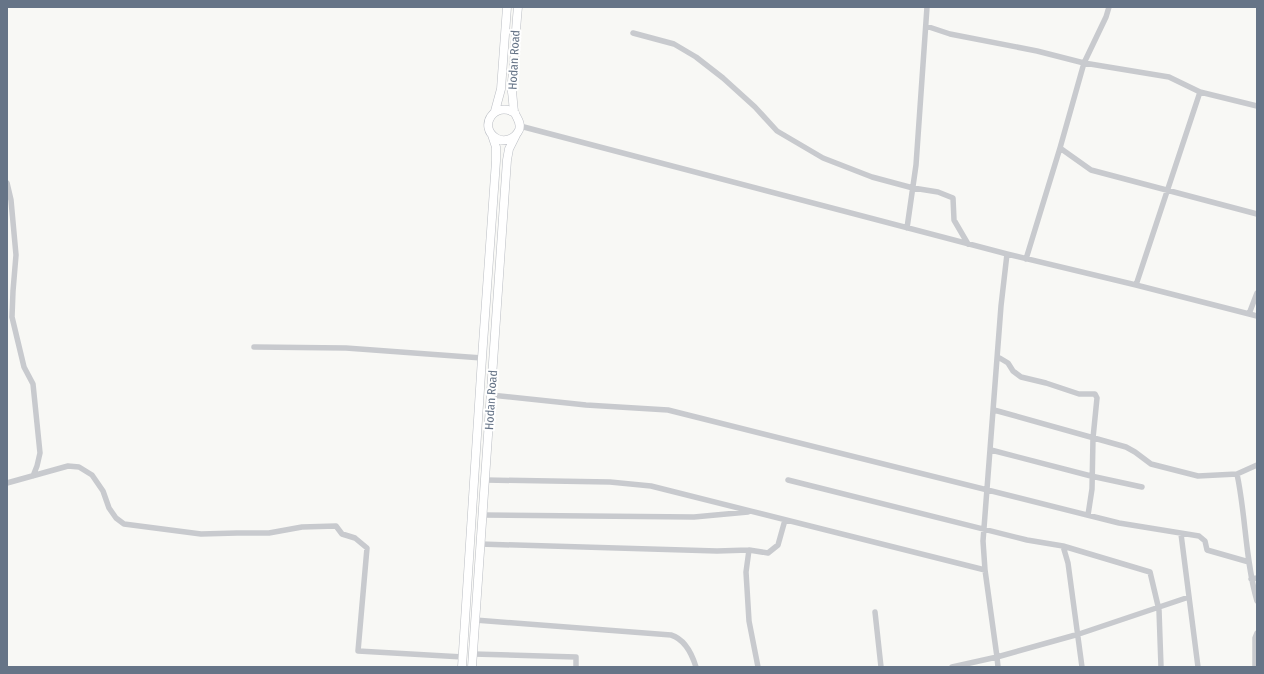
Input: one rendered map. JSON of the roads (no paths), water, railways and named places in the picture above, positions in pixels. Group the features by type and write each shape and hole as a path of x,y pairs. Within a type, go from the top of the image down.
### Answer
{"main road":[{"name":"Hodan Road","path":"462,667 496,161 496,147 488,125 489,120 495,111 501,89 507,7"},
{"name":"Hodan Road","path":"472,667 507,160 509,149 520,126 520,121 515,113 512,91 518,7"},
{"path":"495,111 505,109 515,113"},
{"path":"492,135 502,140 507,140 516,135"}],"street":[{"path":"907,228 913,188 927,7"},
{"path":"1026,259 1084,63 1106,17 1109,7"},
{"path":"926,26 950,34 1037,51 1084,63 1169,77 1200,92 1257,106"},
{"path":"633,33 674,44 696,57 723,78 755,107 777,130 822,158 872,177 913,188 938,192 952,198 954,220 968,244"},
{"path":"1136,285 1200,92"},
{"path":"520,126 1026,259 1257,316"},
{"path":"1060,148 1091,170 1257,214"},
{"path":"7,183 11,200 16,255 12,291 12,317 24,367 33,384 40,453 33,476"},
{"path":"998,667 985,570 983,541 986,490 991,450 1007,254"},
{"path":"1249,314 1257,293"},
{"path":"254,347 346,348 482,358"},
{"path":"998,357 1008,363 1013,371 1021,377 1046,383 1079,394 1095,394 1097,398 1093,438 1091,476 1092,489 1088,516"},
{"path":"491,395 586,405 668,410 1088,516 1120,523 1200,536 1205,541 1207,550 1249,562"},
{"path":"994,410 1131,449 1151,464 1198,476 1237,474 1257,465"},
{"path":"991,450 1091,476 1142,487"},
{"path":"7,483 68,466 79,467 92,475 103,491 109,508 116,518 124,524 201,534 269,533 302,527 336,526 342,534 355,538 367,548 358,651 462,657"},
{"path":"1237,474 1241,494 1249,562 1254,578 1257,601"},
{"path":"485,480 610,482 651,486 985,570"},
{"path":"788,480 1027,540 1063,546 1150,572 1158,607 1161,667"},
{"path":"483,514 694,517 753,512"},
{"path":"480,544 716,551 749,550 768,553 778,545 785,520"},
{"path":"1182,534 1198,667"},
{"path":"1063,546 1068,563 1079,634 1082,667"},
{"path":"749,550 746,572 749,621 758,667"},
{"path":"952,667 997,657 1079,634 1189,596"},
{"path":"875,612 881,667"},
{"path":"475,620 671,635 682,641 694,659 696,667"},
{"path":"1255,667 1255,638 1257,633"},
{"path":"472,654 576,657 576,667"}]}
